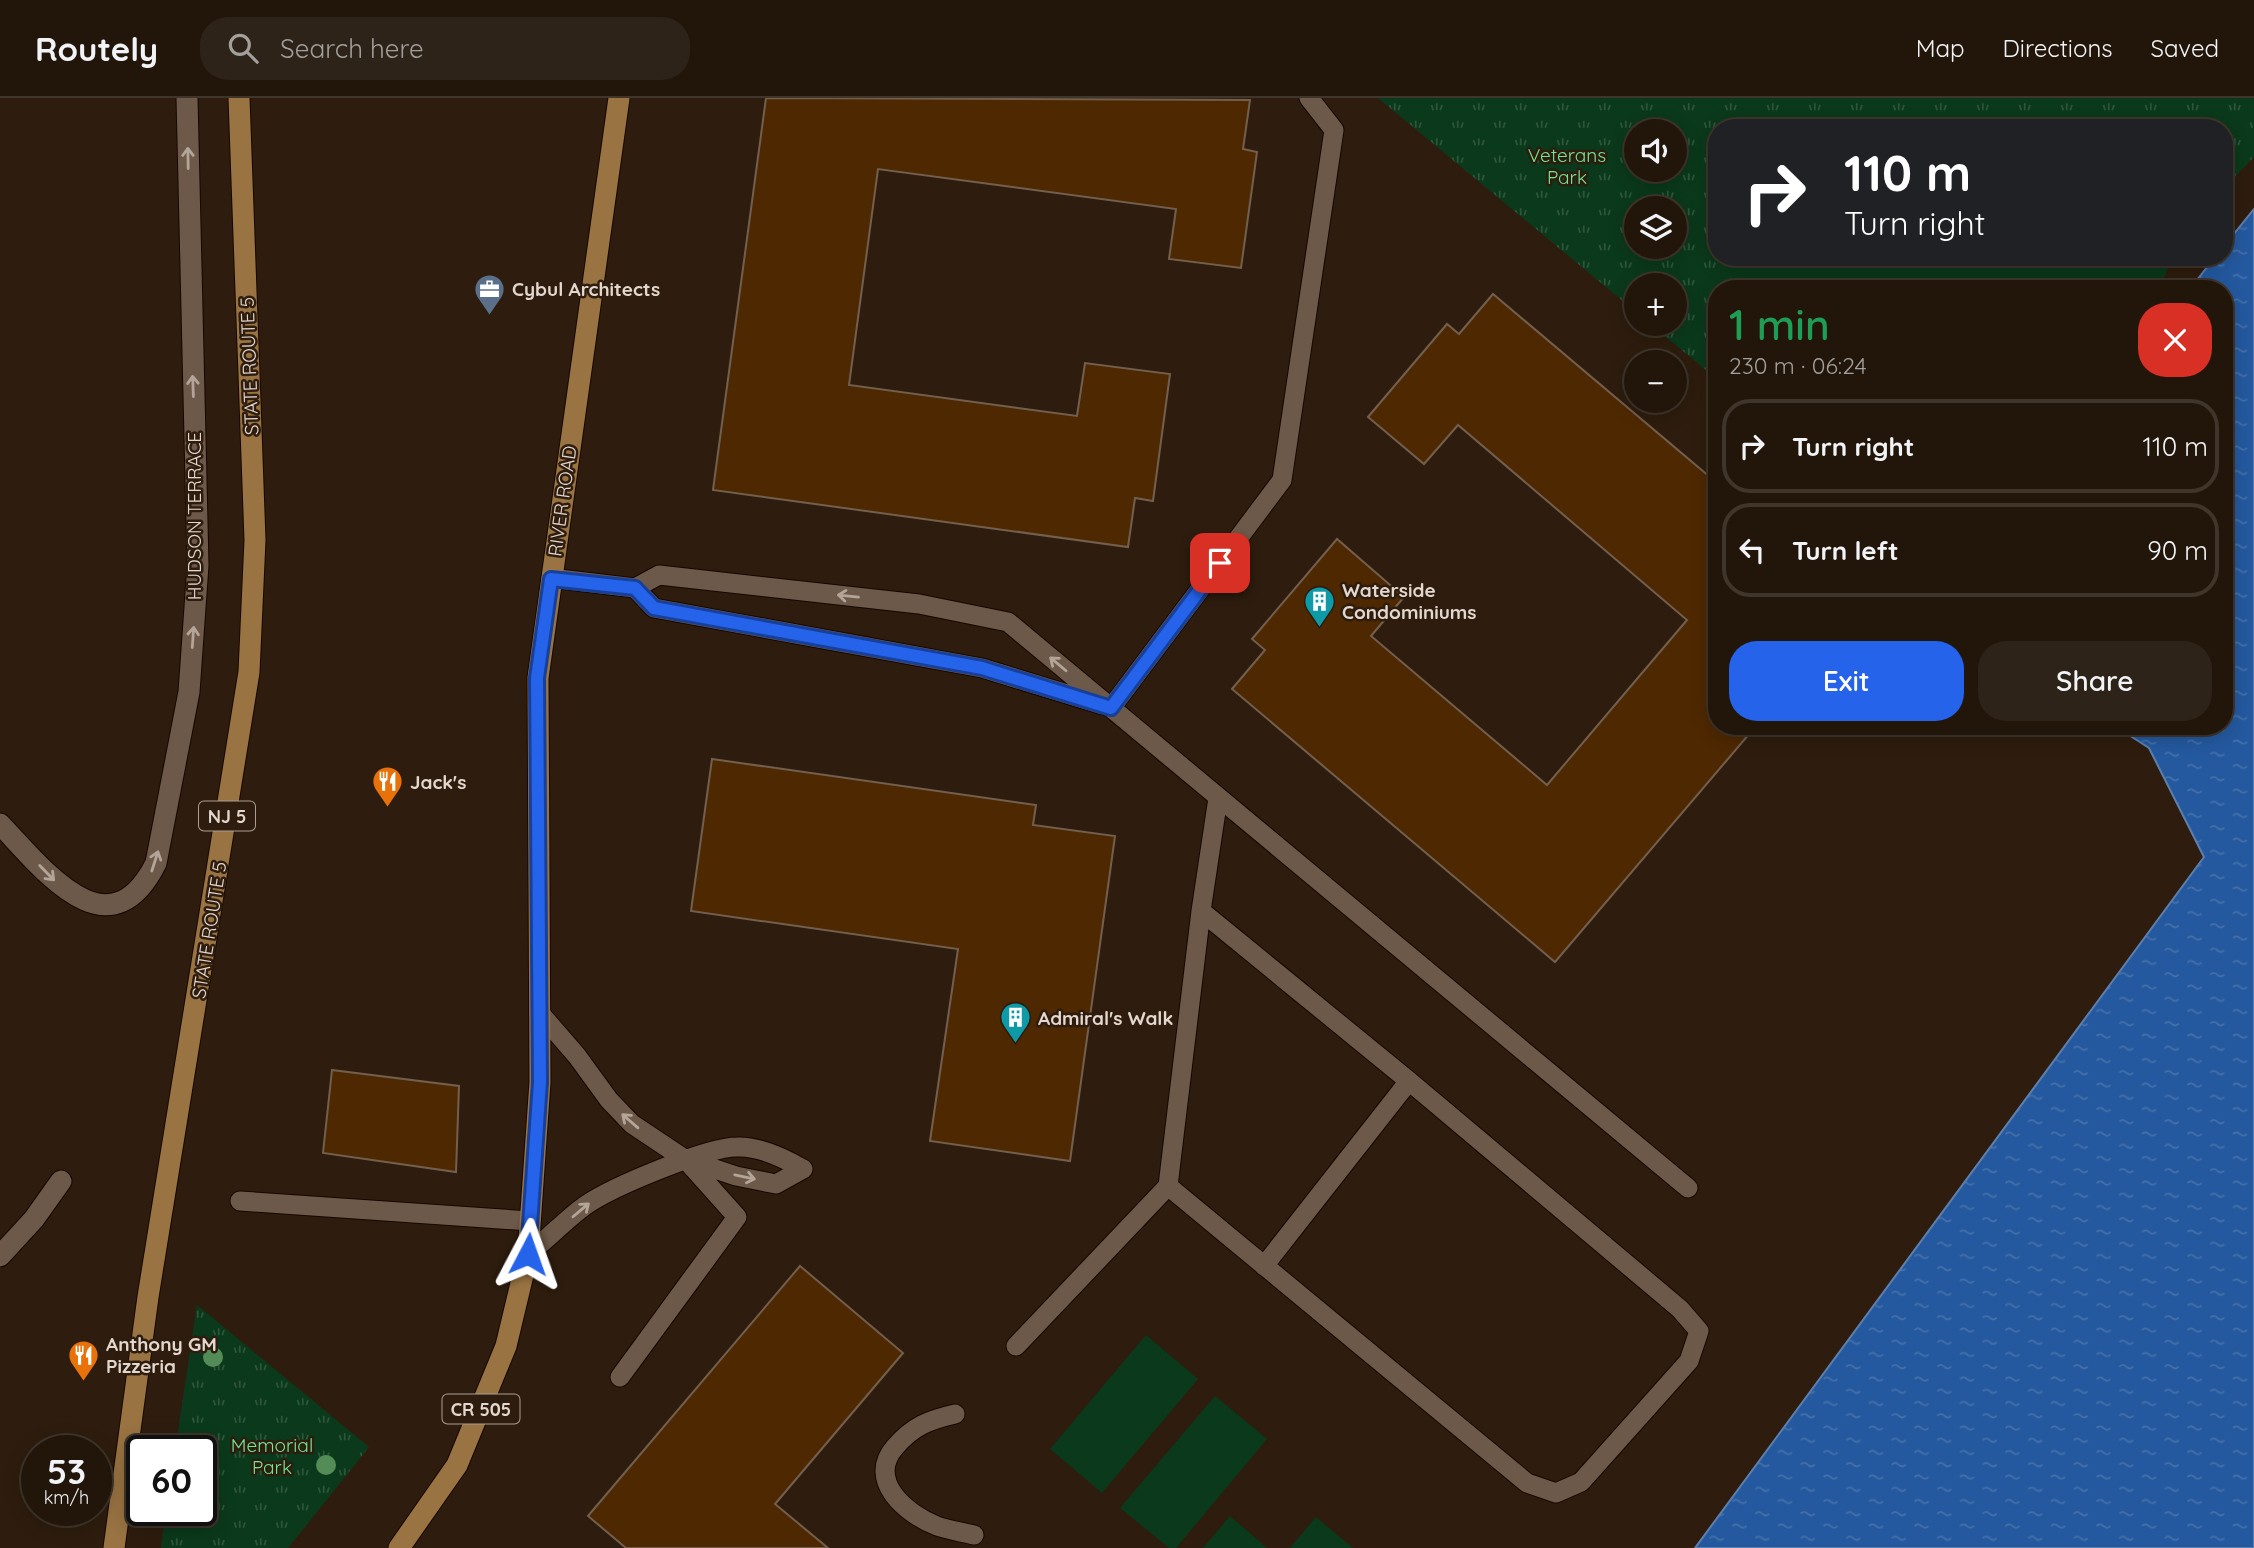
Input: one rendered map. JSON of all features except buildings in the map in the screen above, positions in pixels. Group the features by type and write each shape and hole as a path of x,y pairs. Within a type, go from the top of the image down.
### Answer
{"main road":[{"name":"STATE ROUTE 5","path":"108,1548 115,1538 148,1297 249,672 255,540 239,98"},
{"name":"RIVER ROAD","path":"399,1548 457,1465 506,1346 528,1254 540,1082 537,678 619,98"}],"street":[{"name":"HUDSON TERRACE","path":"0,824 60,886 91,903 109,906 124,902 137,892 156,863 189,692 198,565 187,98"},
{"path":"0,1256 34,1219 61,1181"}],"lane":[{"path":"1111,708 1282,480 1334,130 1309,98"},
{"path":"551,579 635,588 659,575 919,604 1008,622 1688,1188"},
{"path":"635,588 654,608 982,668 1111,708"},
{"path":"1016,1346 1168,1186 1200,911 1218,798"},
{"path":"1168,1186 1527,1483 1556,1493 1581,1482 1689,1361 1699,1331 1680,1310 1409,1081 1200,911"},
{"path":"540,1012 609,1100 632,1124 686,1160 737,1217 620,1377"},
{"path":"1264,1266 1409,1081"},
{"path":"528,1254 584,1206 607,1192 686,1160 737,1146 779,1155 803,1169 776,1184 736,1176 686,1160"},
{"path":"240,1201 530,1221"},
{"path":"955,1414 926,1420 905,1435 889,1453 883,1472 888,1488 903,1506 936,1526 974,1535"}],"green space":[{"name":"Veterans Park","path":"1378,98 2254,98 2254,157 2233,179 2233,119 1708,119 1708,266 2169,266 2163,280 1708,280 1708,372 1687,354 1687,350 1682,350 1665,336 1687,336 1687,273 1624,273 1624,302"},
{"name":"Memorial Park","path":"197,1305 369,1447 288,1548 161,1548 164,1526 217,1526 217,1435 177,1435"},
{"path":"1146,1335 1198,1379 1102,1493 1050,1449"},
{"path":"1215,1396 1267,1439 1176,1548 1169,1548 1120,1508"},
{"path":"1230,1516 1267,1548 1203,1548"},
{"path":"1316,1517 1353,1548 1290,1548"}],"water":[{"path":"2254,209 2254,1548 1695,1548 2204,857 2149,748 2129,735 2233,735 2233,280 2197,280 2208,266 2233,266 2233,235"}],"place":[{"name":"Cybul Architects","path":"489,316"},
{"name":"Waterside Condominiums","path":"1319,628"},
{"name":"Jack's","path":"387,809"},
{"name":"Admiral's Walk","path":"1015,1045"},
{"name":"Anthony GM Pizzeria","path":"83,1382"}],"route":[{"path":"528,1254 540,1082 537,678 551,579 635,588 654,608 982,668 1111,708 1220,563"}]}
